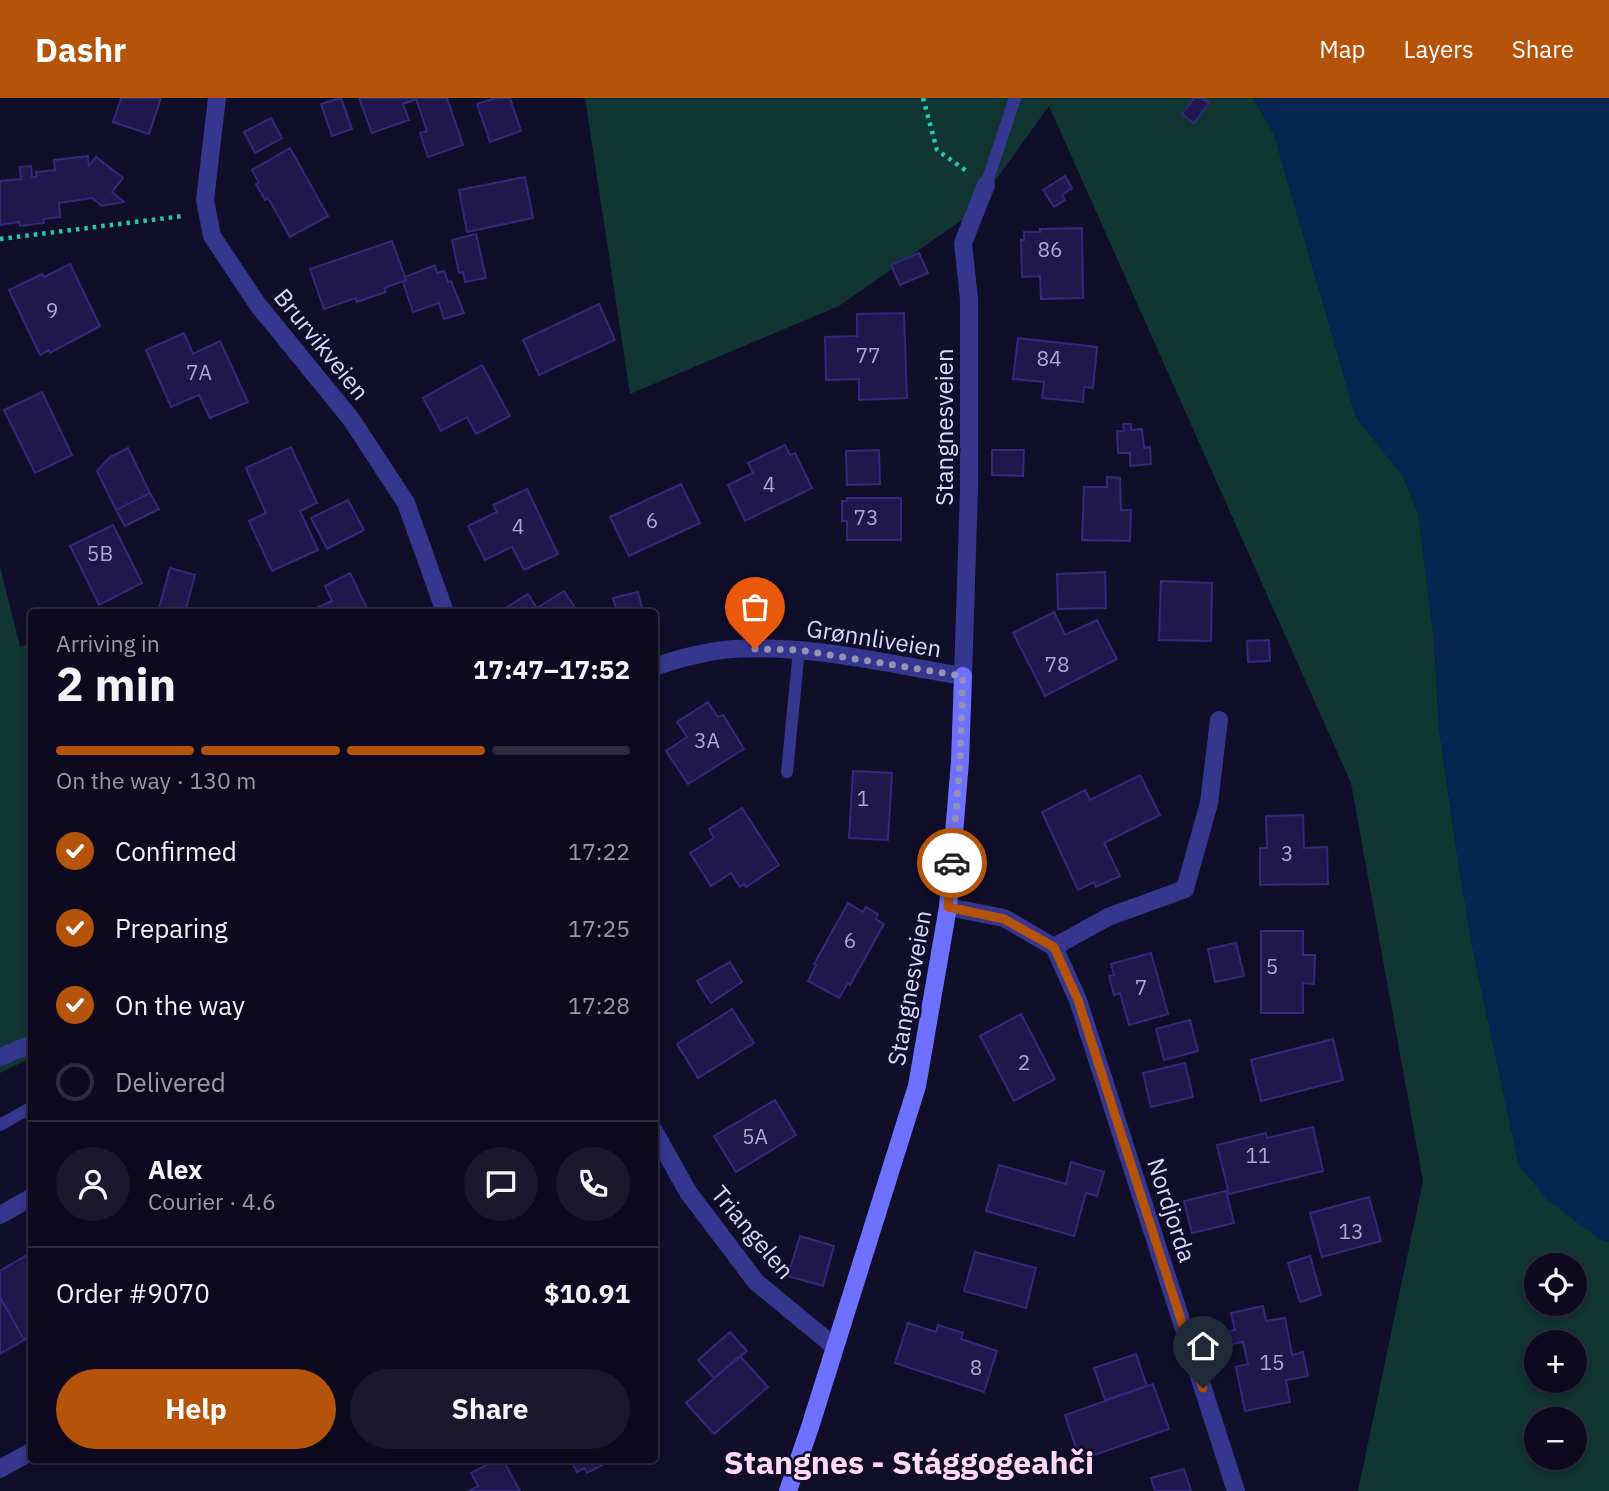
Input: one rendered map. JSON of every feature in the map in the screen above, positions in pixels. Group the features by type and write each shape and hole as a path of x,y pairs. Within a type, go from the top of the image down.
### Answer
{"main road":[{"name":"Stangnesveien","path":"788,1491 917,1086 948,907 960,761 963,676"}],"street":[{"name":"Brurvikveien","path":"217,98 205,200 212,236 258,304 351,419 406,503 443,609"},
{"name":"Stangnesveien","path":"963,676 969,489 969,299 963,243 986,185"},
{"name":"Grønnliveien","path":"658,666 681,658 733,649 799,650 963,676"},
{"path":"948,907 1004,919 1054,947 1108,917 1185,889 1209,803 1219,720"},
{"name":"Nordjorda","path":"1054,947 1078,1000 1236,1491"},
{"path":"0,1057 28,1046"},
{"name":"Triangelen","path":"658,1138 688,1192 757,1282 835,1347"},
{"path":"0,1215 28,1199"},
{"path":"0,1469 28,1453"}],"lane":[{"path":"986,185 1015,98"},
{"path":"787,772 799,650"},
{"path":"0,1125 28,1109"}],"path":[{"path":"923,98 937,150 986,185"},
{"path":"0,239 208,212"}],"green space":[{"path":"585,98 1253,98 1274,134 1356,417 1403,476 1418,512 1434,639 1439,728 1457,854 1473,950 1519,1165 1599,1239 1609,1242 1609,1491 1358,1491 1423,1181 1351,783 1049,106 972,213 839,306 630,394"},
{"path":"0,566 20,646 28,645 28,1059 0,1073"}],"water":[{"path":"1253,98 1609,98 1609,1242 1599,1239 1546,1199 1519,1165 1473,950 1457,854 1439,728 1434,639 1418,512 1403,476 1356,417 1274,134"}],"building":[{"path":"121,98 161,98 149,134 113,122"},
{"path":"341,98 352,129 332,136 321,104"},
{"path":"359,98 447,98 463,145 428,157 420,133 427,131 416,99 403,104 409,120 372,133"},
{"path":"496,98 510,98 521,131 490,142 477,104"},
{"path":"1194,98 1202,98 1209,103 1194,123 1182,114"},
{"path":"271,118 282,138 255,153 244,132"},
{"path":"290,148 328,216 290,237 268,198 265,200 252,170"},
{"path":"88,156 89,166 96,157 123,178 112,192 124,202 102,206 92,198 59,203 60,217 43,219 44,223 20,226 19,222 0,225 0,181 21,179 20,167 31,166 32,177 37,177 36,172 55,170 54,160"},
{"path":"1065,176 1072,188 1062,195 1065,200 1054,207 1043,190"},
{"path":"525,177 533,218 467,232 459,190"},
{"path":"1082,228 1083,298 1041,299 1040,276 1022,277 1021,240 1024,240 1024,232"},
{"path":"476,234 486,278 465,282 463,272 459,273 452,240"},
{"path":"392,241 406,280 384,288 386,292 357,302 356,298 324,309 310,269"},
{"path":"919,253 928,273 900,285 891,265"},
{"path":"70,264 100,326 50,353 49,350 40,355 9,290"},
{"path":"435,265 437,273 444,271 448,282 451,281 464,313 444,319 439,303 413,312 403,282 405,277"},
{"path":"599,304 615,340 539,375 523,340"},
{"path":"904,313 907,398 859,400 859,379 826,380 825,337 857,336 857,314"},
{"path":"184,333 193,354 220,341 248,402 210,418 199,395 171,407 146,350"},
{"path":"1018,338 1097,347 1093,388 1084,387 1083,402 1042,398 1044,382 1013,379"},
{"path":"482,365 510,416 476,434 467,417 441,431 423,398"},
{"path":"42,392 72,455 35,473 4,410"},
{"path":"1123,424 1131,424 1131,430 1142,429 1144,448 1150,447 1151,464 1130,466 1130,453 1118,453 1117,431 1124,431"},
{"path":"785,445 790,455 795,453 812,488 745,521 728,485 753,473 748,463"},
{"path":"291,447 317,503 300,511 318,550 272,571 249,521 266,513 246,468"},
{"path":"128,448 150,493 116,510 97,471 110,457"},
{"path":"879,450 880,484 847,485 846,451"},
{"path":"992,450 1024,450 1023,476 992,475"},
{"path":"1107,477 1120,478 1121,510 1131,510 1130,541 1082,540 1084,487 1107,487"},
{"path":"681,484 700,523 629,556 610,517"},
{"path":"527,489 558,554 524,570 512,547 485,560 468,526 497,512 493,505"},
{"path":"150,493 159,509 125,526 116,510"},
{"path":"847,498 901,498 901,540 847,540 847,521 842,521 842,501 847,501"},
{"path":"348,500 364,530 327,549 311,518"},
{"path":"113,525 142,583 99,605 70,546"},
{"path":"170,568 195,575 186,609 159,609"},
{"path":"1105,572 1106,608 1058,609 1057,574"},
{"path":"350,573 368,609 314,609 332,601 325,586"},
{"path":"1161,581 1212,583 1211,641 1159,640"},
{"path":"564,591 576,609 504,609 528,594 537,608"},
{"path":"638,592 642,609 616,609 613,598"},
{"path":"1054,612 1065,635 1097,620 1117,659 1045,696 1013,633"},
{"path":"1269,640 1270,661 1248,662 1247,641"},
{"path":"708,702 718,717 723,715 744,749 688,784 666,751 687,737 677,722"},
{"path":"853,771 892,773 888,840 849,838"},
{"path":"1140,775 1160,815 1104,843 1120,876 1096,887 1094,882 1078,890 1042,812 1085,790 1090,800"},
{"path":"742,808 779,865 746,887 744,884 740,887 731,873 711,886 690,853 714,838 709,829"},
{"path":"1303,815 1304,848 1327,847 1328,884 1260,885 1260,848 1267,848 1266,816"},
{"path":"848,903 863,912 866,907 878,914 876,919 884,924 850,985 848,983 839,998 808,981 816,965 814,964"},
{"path":"1261,931 1303,931 1303,955 1315,955 1314,984 1303,983 1303,1013 1261,1013"},
{"path":"1236,943 1244,976 1215,982 1208,949"},
{"path":"1151,953 1168,1014 1129,1025 1120,993 1114,995 1109,976 1114,975 1111,964"},
{"path":"730,962 742,982 711,1003 697,981"},
{"path":"732,1009 754,1043 698,1078 677,1044"},
{"path":"1021,1014 1055,1079 1014,1101 980,1036"},
{"path":"1190,1020 1198,1051 1164,1060 1156,1029"},
{"path":"1333,1039 1343,1080 1261,1101 1251,1060"},
{"path":"1185,1063 1193,1097 1151,1107 1143,1073"},
{"path":"775,1100 796,1135 736,1172 714,1136"},
{"path":"1313,1127 1323,1171 1229,1194 1217,1145 1266,1133 1267,1138"},
{"path":"1071,1162 1104,1172 1097,1196 1086,1193 1074,1236 986,1211 999,1165 1066,1184"},
{"path":"1226,1191 1234,1223 1192,1233 1184,1201"},
{"path":"1369,1197 1381,1241 1322,1257 1310,1213"},
{"path":"800,1236 834,1246 823,1286 788,1276"},
{"path":"975,1252 1036,1268 1026,1308 964,1291"},
{"path":"28,1254 28,1338 24,1340 0,1297 0,1271"},
{"path":"1310,1256 1321,1295 1300,1302 1288,1263"},
{"path":"0,1297 24,1340 0,1354"},
{"path":"1263,1306 1266,1321 1285,1318 1292,1355 1303,1352 1308,1376 1286,1380 1290,1402 1245,1411 1236,1367 1248,1364 1243,1342 1226,1345 1224,1332 1235,1330 1231,1313"},
{"path":"908,1323 936,1332 938,1325 963,1333 961,1339 997,1351 984,1392 895,1363"},
{"path":"730,1332 747,1351 714,1378 698,1360"},
{"path":"1136,1354 1147,1386 1105,1400 1094,1368"},
{"path":"740,1356 768,1387 714,1434 686,1403"},
{"path":"1153,1384 1169,1429 1080,1460 1065,1415"},
{"path":"490,1463 505,1463 520,1491 469,1491 478,1486 471,1473"},
{"path":"572,1463 606,1463 587,1473 584,1468 577,1472"},
{"path":"1184,1469 1191,1491 1155,1491 1151,1478"}],"way so far":[{"path":"755,649 799,650 963,676 952,863"}],"district":[{"name":"Stangnes - Stággogeahči","path":"909,1462"}],"route":[{"path":"952,863 948,907 1004,919 1054,947 1078,1000 1203,1388"}]}
